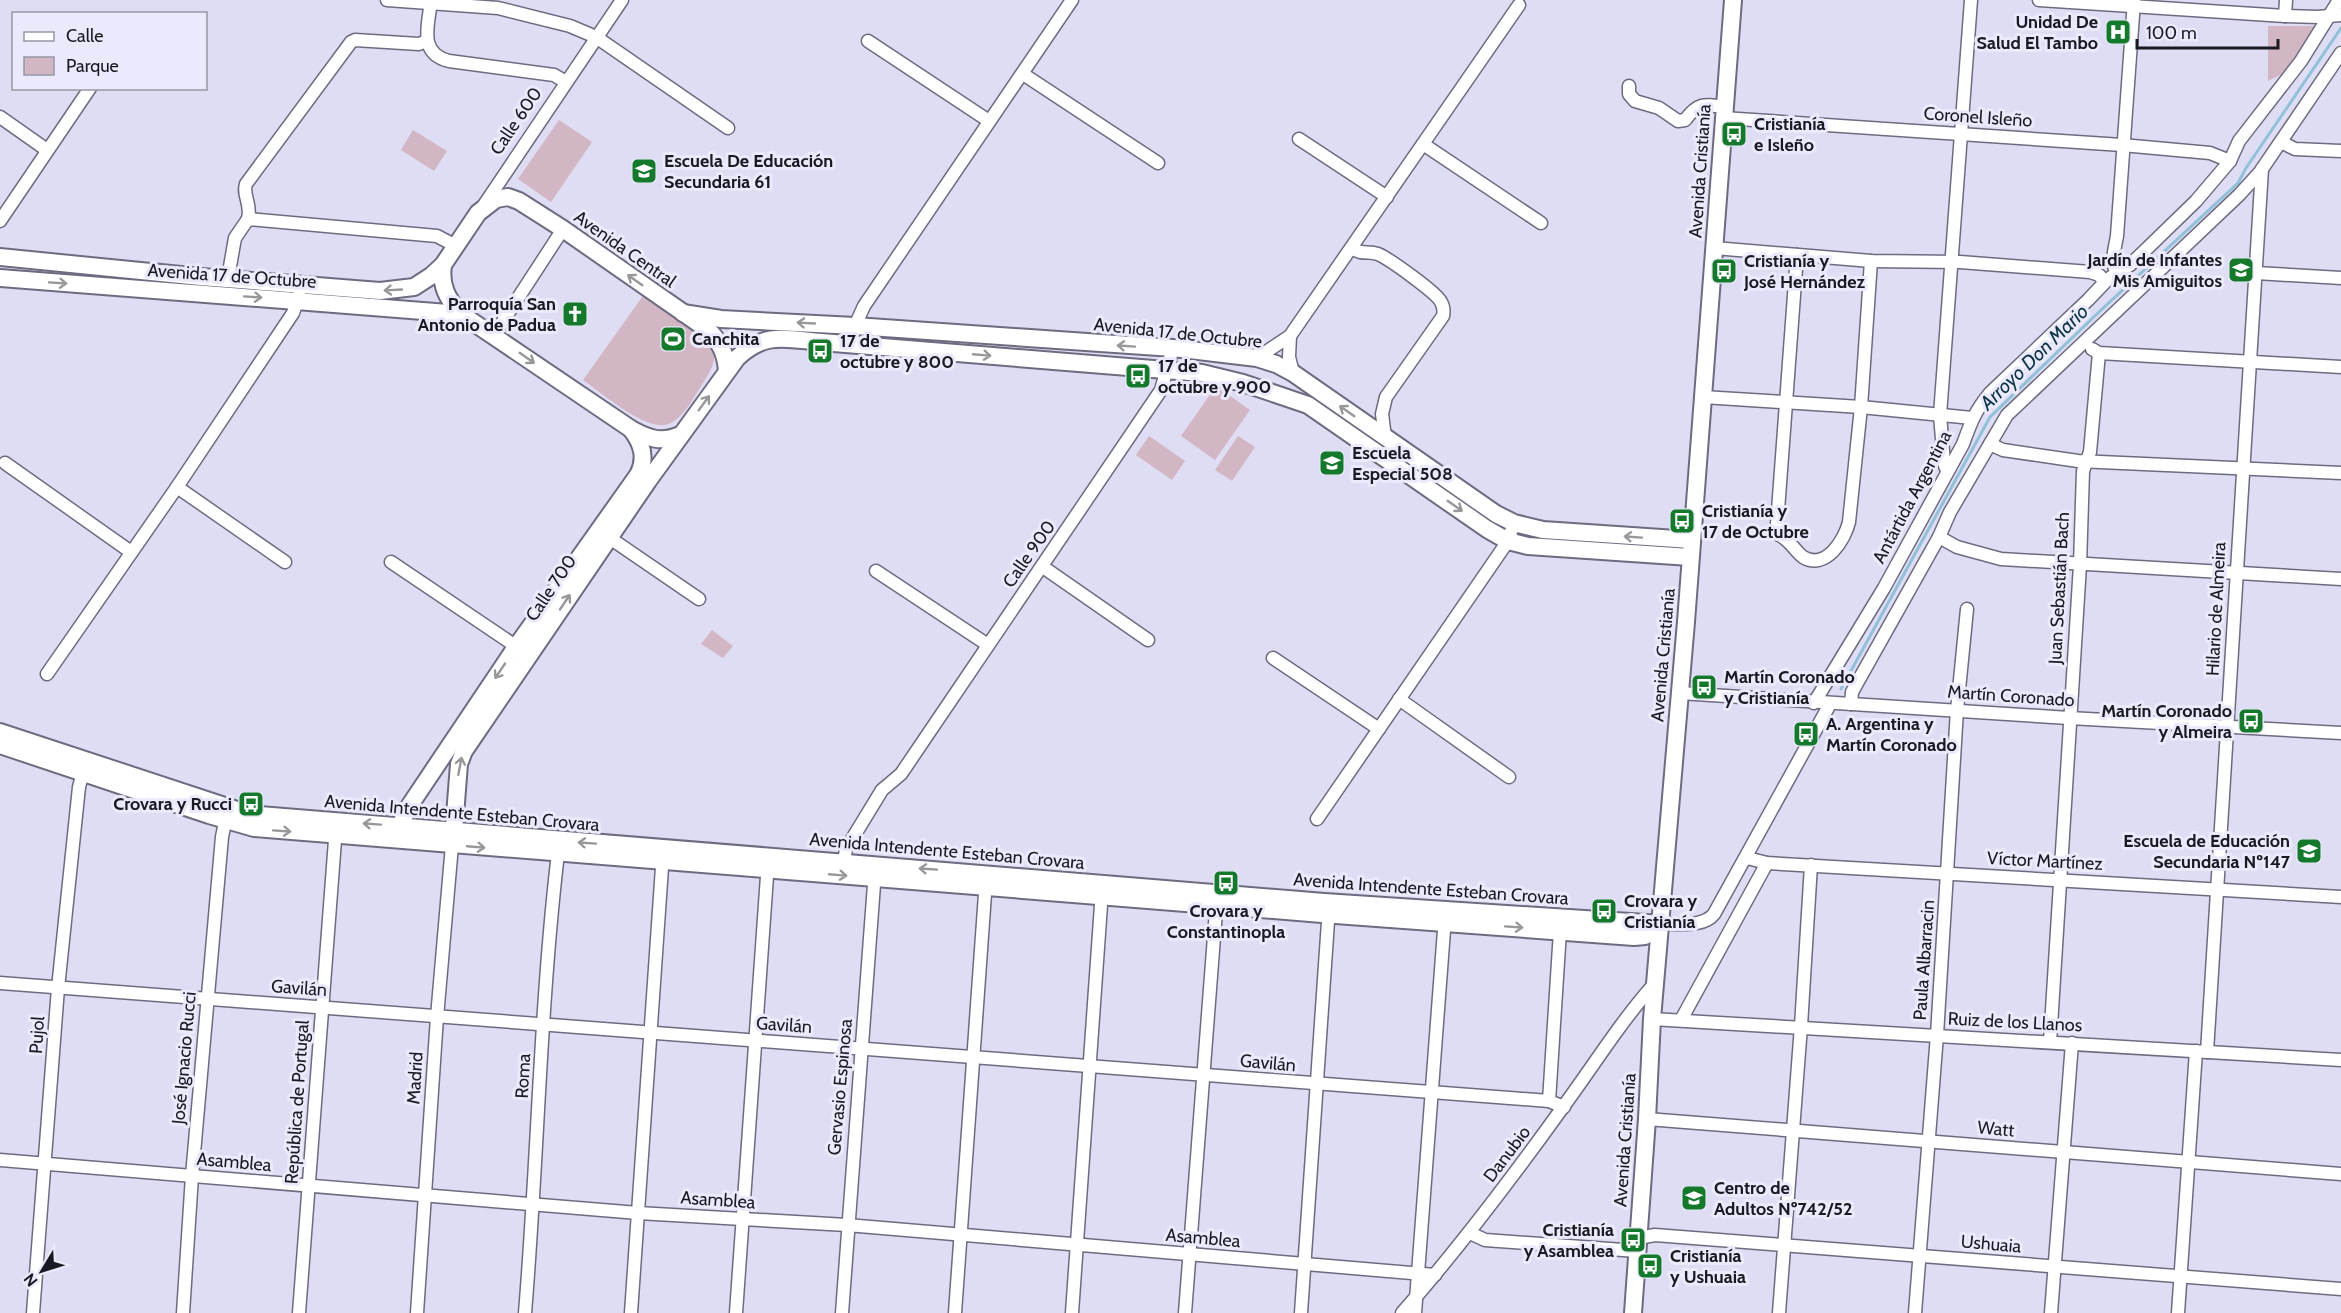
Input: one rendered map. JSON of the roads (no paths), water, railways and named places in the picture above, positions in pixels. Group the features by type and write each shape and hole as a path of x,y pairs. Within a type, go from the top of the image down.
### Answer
{"main road":[{"name":"Avenida Cristianía","path":"1633,1313 1652,1015 1680,693 1733,0"},
{"path":"478,213 496,199 508,197 519,201"},
{"name":"Avenida Central","path":"519,201 563,229 714,336 724,354 727,371"},
{"name":"Calle 600","path":"444,265 478,213"},
{"name":"Avenida 17 de Octubre","path":"0,257 228,278 299,293 461,314"},
{"name":"Avenida 17 de Octubre","path":"0,278 299,293 380,291 405,290 421,284 444,265"},
{"path":"444,265 442,281 447,296 461,314 494,334 631,429 654,440 670,439 680,435"},
{"name":"Avenida 17 de Octubre","path":"683,313 721,319 1173,348 1257,358 1293,373 1496,514 1514,523 1543,530 1691,540"},
{"name":"Avenida 17 de Octubre","path":"727,371 746,350 764,340 850,344 1202,373 1243,383 1308,405 1487,529 1508,540 1541,548 1690,557"},
{"name":"Calle 700","path":"400,833 408,808 522,651 603,534 727,371"},
{"name":"Calle 700","path":"603,534 643,462 641,444 631,429"},
{"name":"Calle 700","path":"453,838 461,758 522,651"},
{"name":"Avenida Intendente Esteban Crovara","path":"0,732 84,767"},
{"name":"Avenida Intendente Esteban Crovara","path":"0,745 84,767 226,814 249,814 336,828 1329,908 1445,916 1661,924"},
{"name":"Avenida Intendente Esteban Crovara","path":"768,862 844,862 875,871"},
{"name":"Avenida Intendente Esteban Crovara","path":"1445,916 1560,931 1645,936 1661,924"}],"street":[{"path":"387,0 431,1 511,10 570,26 596,37 728,128"},
{"name":"Calle 600","path":"478,213 622,0"},
{"path":"850,344 864,306 1072,0"},
{"path":"1947,471 1944,463 1940,415 1971,0"},
{"path":"2039,0 2134,4 2285,16 2335,16"},
{"path":"2285,16 2286,0"},
{"name":"Antártida Argentina","path":"1814,703 1884,588 1963,444 1972,418 1990,393 2105,282 2130,265 2190,207 2230,161 2239,141 2335,16 2339,0"},
{"path":"431,1 427,41 431,51 443,59 554,75 566,82"},
{"path":"2117,273 2113,265 2134,4"},
{"path":"1257,358 1290,336 1519,5"},
{"path":"228,278 235,238 248,219 250,204 245,192 246,184 351,42 355,40 419,44 427,41"},
{"path":"868,41 989,121"},
{"path":"1851,704 1852,692 2001,423 2016,406 2086,343 2235,199 2262,169 2341,53"},
{"path":"1023,74 1158,163"},
{"name":"Coronel Isleño","path":"1629,86 1629,94 1635,101 1659,108 1678,121 1685,120 1694,108 1707,105 1724,112 1960,134 2122,145 2213,154 2230,161"},
{"path":"0,221 89,90"},
{"path":"0,117 48,150"},
{"path":"1299,138 1387,197"},
{"path":"2213,154 2224,151 2239,141"},
{"path":"2281,142 2295,149 2341,151"},
{"path":"1423,144 1541,223"},
{"path":"509,167 508,186 519,201"},
{"name":"Hilario de Almeira","path":"2178,1313 2189,1163 2217,889 2262,169"},
{"path":"248,219 437,236 456,246"},
{"path":"494,334 563,229"},
{"path":"1352,248 1358,253 1376,254 1384,258 1438,297 1443,306 1443,316 1386,397 1382,414 1385,437"},
{"path":"1714,248 1871,261 1951,262 2090,272 2099,275 2105,282"},
{"path":"1797,255 1777,525 1779,536 1790,542 1810,560 1828,555 1841,542 1846,533 1861,407 1871,261"},
{"path":"2256,273 2341,278"},
{"path":"47,674 177,487 292,313 299,293"},
{"path":"1290,336 1289,357 1293,373"},
{"path":"2086,343 2099,353 2341,367"},
{"name":"Calle 900","path":"844,862 846,849 882,790 901,774 1161,390 1173,348"},
{"name":"Juan Sebastián Bach","path":"2050,1042 2080,565 2083,471 2090,452 2099,353"},
{"path":"1308,405 1317,390"},
{"path":"1703,397 1786,401 1972,418"},
{"path":"1989,444 2003,450 2086,461 2341,473"},
{"path":"5,464 131,552"},
{"path":"177,487 285,562"},
{"path":"1317,819 1508,540 1514,523"},
{"path":"603,534 699,599"},
{"path":"1939,537 1957,547 1992,558 2341,579"},
{"path":"391,562 522,651"},
{"path":"1043,567 1148,640"},
{"path":"876,571 988,645"},
{"name":"Paula Albarracin","path":"1915,1313 1937,1035 1957,710 1967,609"},
{"path":"1273,658 1379,729"},
{"name":"Martín Coronado","path":"1680,693 1830,704 2341,733"},
{"path":"1399,699 1509,777"},
{"path":"1661,924 1703,923 1710,920 1830,704"},
{"name":"Pujol","path":"33,1313 58,988 79,787 84,767"},
{"name":"José Ignacio Rucci","path":"183,1313 207,999 226,814"},
{"name":"República de Portugal","path":"299,1313 336,828"},
{"name":"Madrid","path":"417,1313 437,1017 453,838"},
{"name":"Roma","path":"525,1313 534,1205 544,1025 559,847"},
{"path":"631,1313 663,855"},
{"name":"Víctor Martínez","path":"1746,858 1811,865 2341,897"},
{"path":"736,1313 768,862"},
{"path":"1681,1020 1767,862"},
{"path":"1779,1313 1811,865"},
{"name":"Gervasio Espinosa","path":"842,1313 875,871"},
{"path":"955,1313 986,879"},
{"path":"1072,1313 1102,889"},
{"path":"1185,1313 1216,898"},
{"path":"1301,1313 1329,908"},
{"path":"1415,1313 1445,916"},
{"path":"1710,920 1731,929"},
{"path":"1549,1101 1560,931"},
{"name":"Danubio","path":"1402,1313 1470,1233 1564,1107 1631,1010 1656,982"},
{"name":"Gavilán","path":"0,983 1549,1101 1564,1107"},
{"path":"1631,1010 1640,1008 1652,1015"},
{"name":"Ruiz de los Llanos","path":"1652,1015 1681,1020 2341,1060"},
{"path":"2051,1313 2072,1043"},
{"name":"Watt","path":"1647,1119 2341,1174"},
{"name":"Asamblea","path":"0,1160 426,1197 960,1234 1434,1275"},
{"path":"1470,1233 1485,1240 1637,1244"},
{"name":"Ushuaia","path":"1637,1244 1655,1235 2341,1289"}],"waterway":[{"name":"Arroyo Don Mario","path":"1841,689 1990,417 2238,183 2341,28"}],"place":[{"name":"Unidad De Salud El Tambo","path":"2118,32"},
{"name":"Cristianía e Isleño","path":"1734,134"},
{"name":"Escuela De Educación Secundaria 61","path":"644,171"},
{"name":"Jardín de Infantes Mis Amiguitos","path":"2241,270"},
{"name":"Cristianía y José Hernández","path":"1724,271"},
{"name":"Parroquía San Antonio de Padua","path":"575,314"},
{"name":"Canchita","path":"673,339"},
{"name":"17 de octubre y 800","path":"820,351"},
{"name":"17 de octubre y 900","path":"1138,376"},
{"name":"Escuela Especial 508","path":"1332,463"},
{"name":"Cristianía y 17 de Octubre","path":"1682,521"},
{"name":"Martín Coronado y Cristianía","path":"1704,687"},
{"name":"Martín Coronado y Almeira","path":"2251,721"},
{"name":"A. Argentina y Martín Coronado","path":"1806,734"},
{"name":"Crovara y Rucci","path":"251,804"},
{"name":"Escuela de Educación Secundaria Nº147","path":"2309,851"},
{"name":"Crovara y Constantinopla","path":"1226,883"},
{"name":"Crovara y Cristianía","path":"1604,911"},
{"name":"Centro de Adultos Nº742/52","path":"1694,1198"},
{"name":"Cristianía y Asamblea","path":"1633,1240"},
{"name":"Cristianía y Ushuaia","path":"1650,1266"}]}
